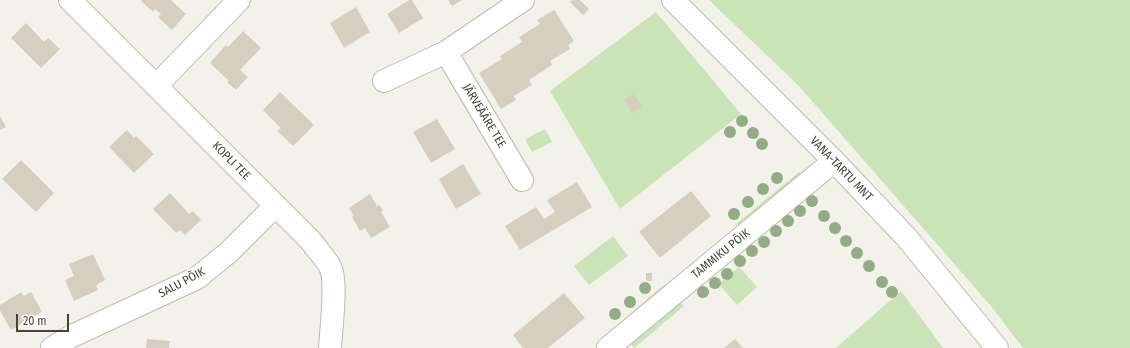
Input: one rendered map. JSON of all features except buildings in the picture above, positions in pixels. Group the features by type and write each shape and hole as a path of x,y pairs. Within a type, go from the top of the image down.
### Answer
{"street":[{"name":"KOPLI TEE","path":"70,0 311,241 331,269 334,282 330,348"},
{"path":"156,86 239,0"},
{"path":"384,82 446,52 523,0"},
{"name":"VANA-TARTU MNT","path":"673,0 834,161 907,238 997,348"},
{"name":"JÄRVEÄÄRE TEE","path":"446,52 522,180"},
{"name":"TAMMIKU PÕIK","path":"608,348 834,161"},
{"name":"SALU PÕIK","path":"52,348 72,336 196,278 229,252 275,206"}],"green space":[{"path":"709,0 1130,0 1130,348 1023,348 991,306 798,85"},
{"path":"656,12 741,114 620,209 550,91"},
{"path":"545,129 552,142 532,152 525,139"},
{"path":"799,172 803,176 740,227 736,224"},
{"path":"613,236 628,256 589,285 574,266"},
{"path":"739,267 757,287 737,305 719,284"},
{"path":"665,284 670,290 620,331 615,327"},
{"path":"901,291 943,348 836,348"},
{"path":"679,301 684,306 634,348 630,343"}]}
